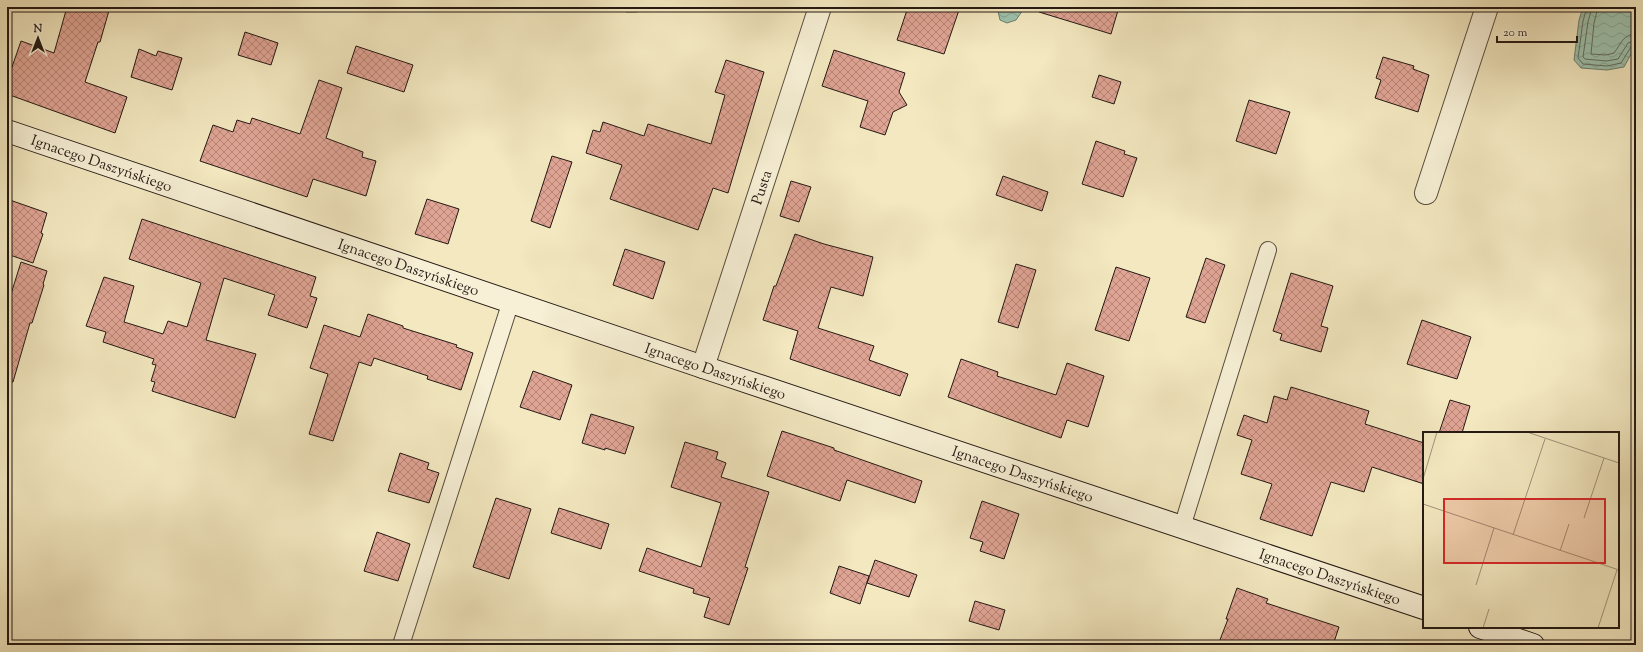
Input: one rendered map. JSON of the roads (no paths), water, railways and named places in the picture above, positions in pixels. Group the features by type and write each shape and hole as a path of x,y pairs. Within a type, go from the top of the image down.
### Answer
{"street":[{"name":"Pusta","path":"703,367 820,7"},
{"path":"1426,194 1487,7"},
{"name":"Ignacego Daszyńskiego","path":"7,131 703,367 1423,608"},
{"path":"1483,628 1533,645"}],"lane":[{"path":"1182,527 1268,250"},
{"path":"401,645 511,301"}],"water":[{"path":"623,7 640,7 637,12 626,12"},
{"path":"997,7 1025,7 1016,20 1007,23 1000,20"},
{"path":"1583,7 1636,7 1636,45 1624,67 1607,70 1581,68 1574,60 1579,20"}]}
